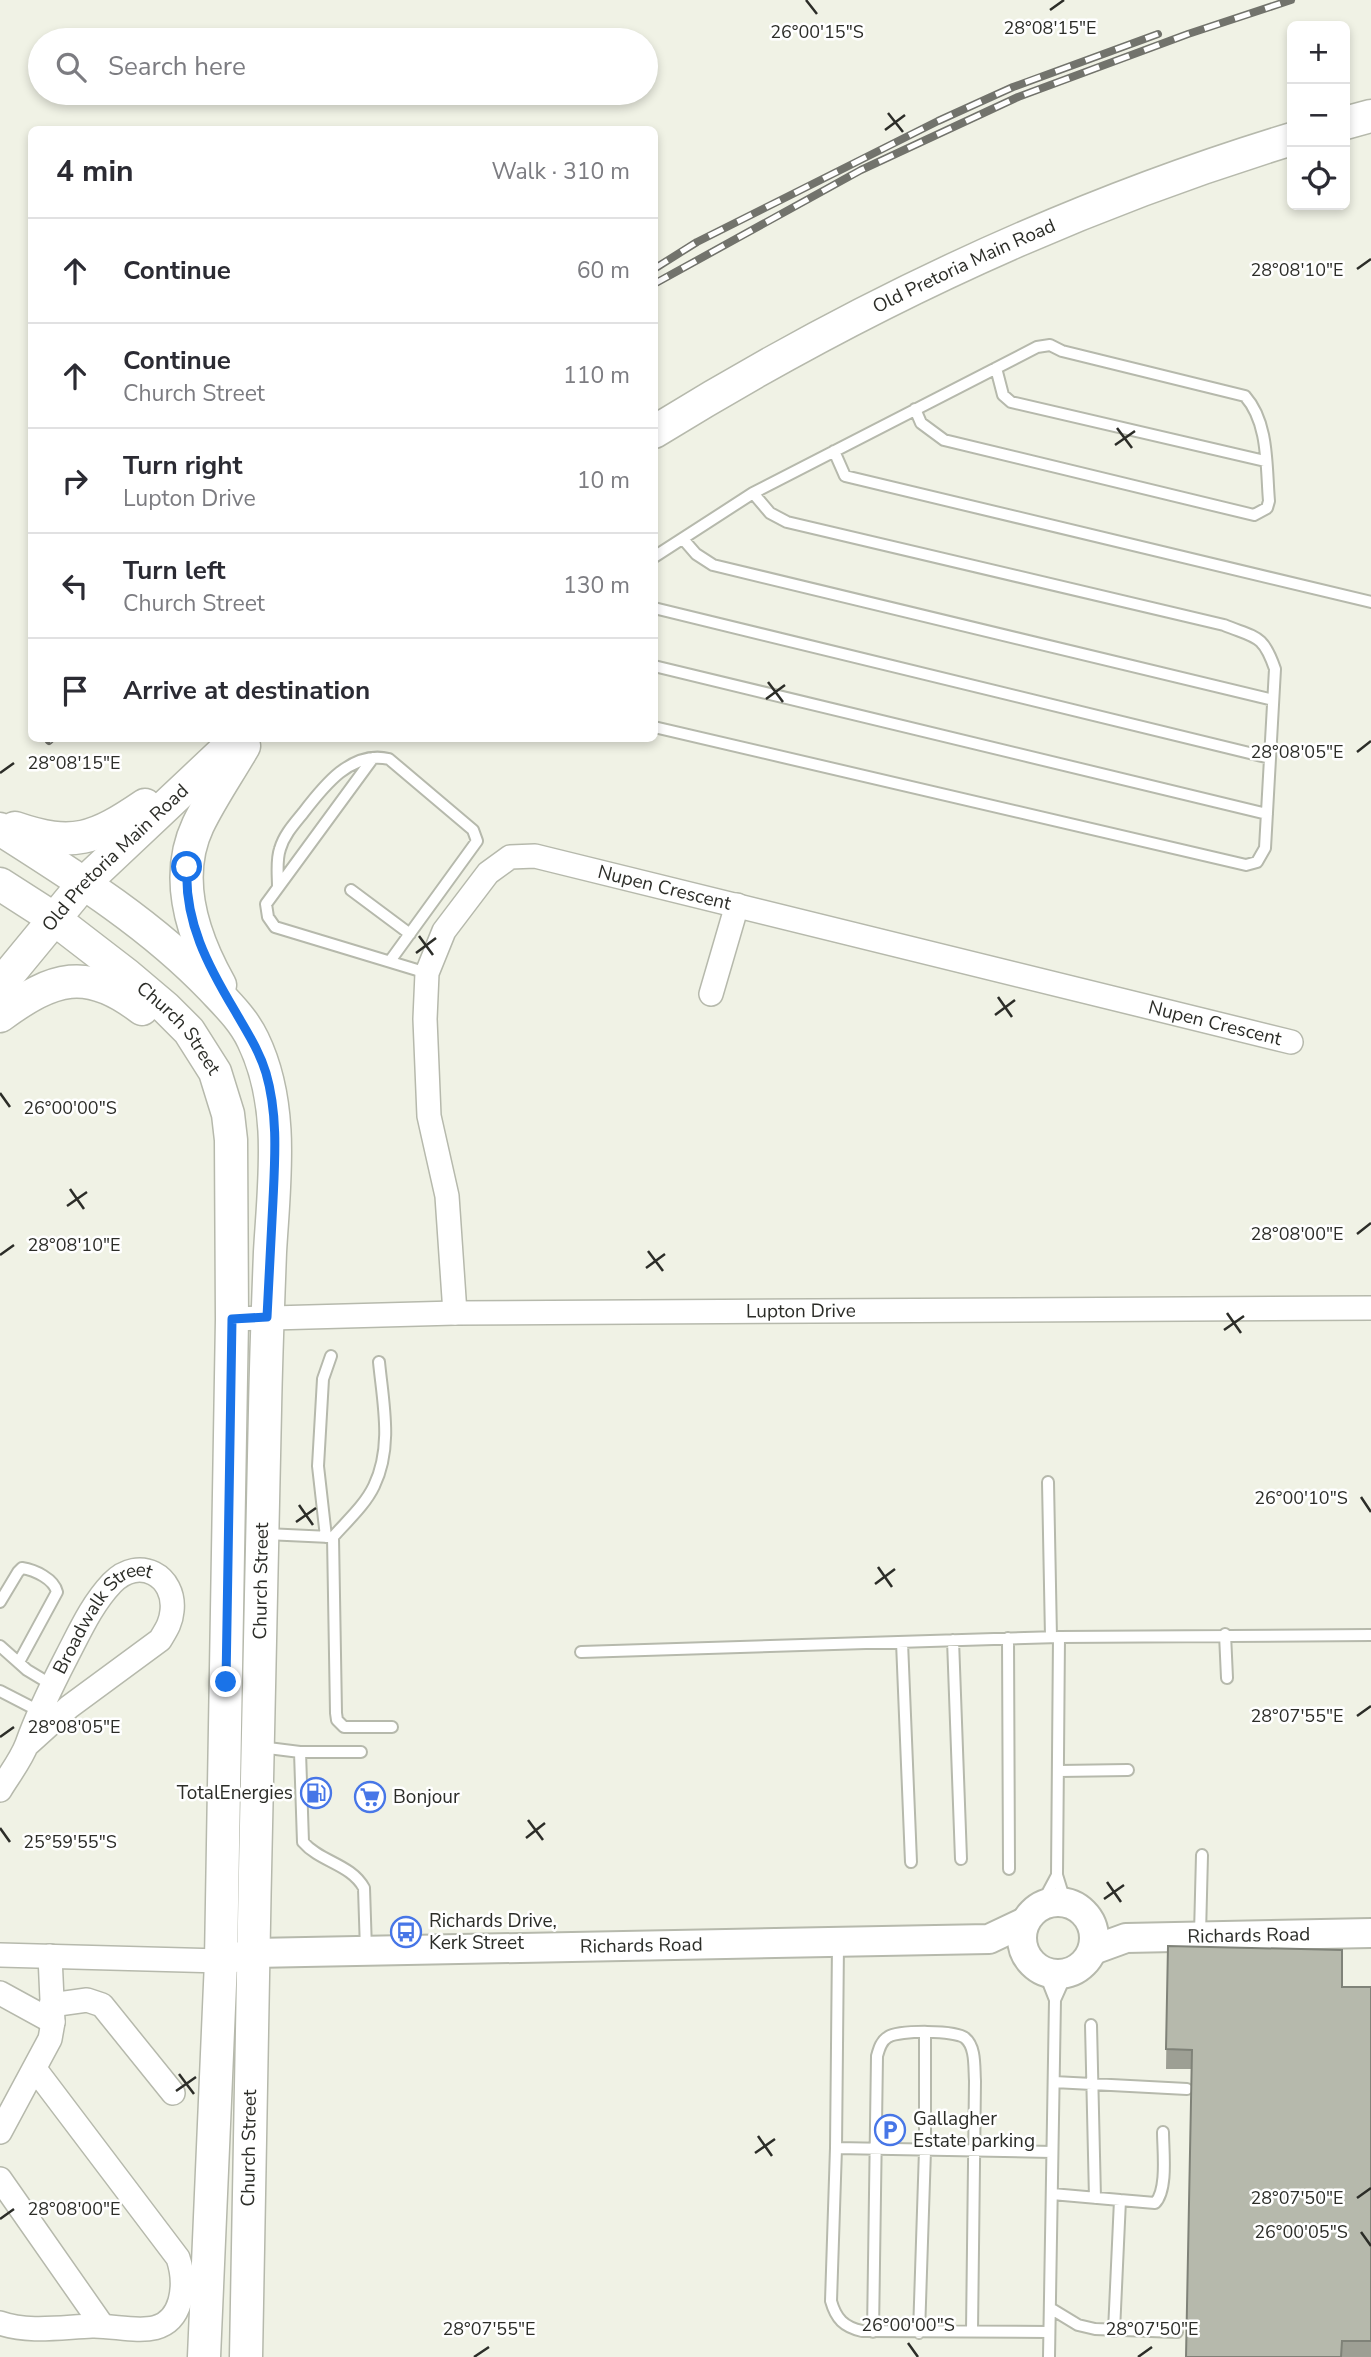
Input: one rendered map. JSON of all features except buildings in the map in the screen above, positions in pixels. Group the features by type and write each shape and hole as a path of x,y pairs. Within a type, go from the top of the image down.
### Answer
{"main road":[{"path":"1350,122 1371,116"},
{"name":"Old Pretoria Main Road","path":"658,430 780,358 950,272 1153,186 1287,141"},
{"path":"0,823 32,834 62,839 75,840 100,832 144,806 232,742"},
{"name":"Old Pretoria Main Road","path":"0,985 84,883 233,742"},
{"path":"237,1014 198,941 188,902 186,879 197,827 246,742"},
{"name":"Church Street","path":"0,829 84,883 200,976 247,1028 262,1062 272,1100 275,1149 267,1317 246,2357"},
{"name":"Church Street","path":"0,884 53,918 127,975 189,1031 215,1072 228,1114 231,1140 232,1319 221,1961 204,2357"},
{"path":"0,1016 54,985 84,980 106,986 143,1009 224,1098"}],"street":[{"name":"Nupen Crescent","path":"455,1313 447,1196 429,1116 425,1018 427,973 436,945 458,910 488,873 500,862 514,855 535,856 1291,1042"},
{"path":"711,994 737,905"},
{"name":"Lupton Drive","path":"232,1319 455,1313 1371,1308"},
{"name":"Broadwalk Street","path":"0,1790 27,1745 39,1711 99,1598 115,1580 133,1569 146,1569 161,1579 169,1592 173,1608 170,1625 160,1640 69,1707 27,1745"},
{"path":"1047,1901 1077,1906 1086,1914 1093,1938 1087,1961 1046,1967 1021,1939 1047,1901"},
{"name":"Richards Road","path":"989,1939 1047,1901"},
{"name":"Richards Road","path":"1093,1938 1371,1933"},
{"name":"Richards Road","path":"0,1955 221,1961 253,1952 989,1939 1046,1967"},
{"path":"0,2132 8,2099 34,2069 50,2039 50,1956"},
{"path":"0,1993 52,2013 87,2000 102,2005 173,2093"},
{"path":"0,2323 18,2328 102,2325 147,2330 164,2325 176,2314 183,2285 178,2258 34,2069"},
{"path":"0,2179 102,2325"}],"lane":[{"path":"658,554 753,493 915,409 996,368 1037,346 1050,345 1062,351 1245,396 1255,407 1261,421 1269,501 1267,508 1254,515 944,440 920,423 915,409"},
{"path":"996,368 1003,395 1011,402 1265,461"},
{"path":"834,451 845,476 1371,602"},
{"path":"658,728 1246,865 1257,862 1265,848 1275,669 1268,648 1259,640 1224,625 787,522 771,513 753,493"},
{"path":"683,538 696,554 713,565 1273,700"},
{"path":"658,609 1270,758"},
{"path":"658,667 1267,814"},
{"path":"278,887 279,851 287,833 319,792 336,775 354,763 373,758 389,759 477,835 474,848 390,961"},
{"path":"373,758 266,904 268,917 275,927 427,973"},
{"path":"351,890 410,933"},
{"path":"331,1356 323,1379 318,1466 329,1537 337,1720 344,1727 392,1727"},
{"path":"329,1537 373,1487 384,1460 386,1440 379,1362"},
{"path":"1047,1901 1059,1771 1048,1482"},
{"path":"262,1534 329,1537"},
{"path":"0,1602 23,1568 56,1586 57,1592 19,1662"},
{"path":"1225,1634 1227,1678"},
{"path":"581,1652 1007,1638 1225,1634 1371,1635"},
{"path":"1007,1638 1009,1869"},
{"path":"953,1640 961,1859"},
{"path":"902,1642 911,1862"},
{"path":"0,1646 52,1685"},
{"path":"1,1693 39,1711"},
{"path":"257,1747 300,1752 361,1752"},
{"path":"300,1752 303,1842 312,1852 354,1874 360,1881 364,1888 366,1950"},
{"path":"1059,1771 1128,1770"},
{"path":"1200,1937 1202,1855"},
{"path":"839,1941 836,1961 836,2148 831,2301 834,2313 849,2329 873,2332 1049,2332"},
{"path":"1046,1967 1055,2000 1049,2357"},
{"path":"1046,1967 1055,2000"},
{"path":"1091,2025 1095,2198"},
{"path":"873,2332 877,2056 887,2037 925,2033 954,2033 964,2036 972,2046 976,2149 972,2331"},
{"path":"919,2333 925,2150 925,2033"},
{"path":"1054,2082 1186,2089"},
{"path":"1052,2194 1155,2203 1163,2186 1163,2132"},
{"path":"836,2148 1052,2152"},
{"path":"1114,2332 1120,2200"},
{"path":"1050,2308 1078,2325 1114,2332 1177,2332"}],"railway":[{"path":"658,282 861,170 1018,97 1188,34 1291,0"},
{"path":"658,266 697,242 938,121 1013,87 1158,34"}],"place":[{"name":"TotalEnergies","path":"316,1793"},
{"name":"Bonjour","path":"370,1797"},
{"name":"Richards Drive, Kerk Street","path":"406,1932"},
{"name":"Gallagher Estate parking","path":"890,2130"}],"route":[{"path":"187,867 188,902 198,941 256,1047 270,1086 274,1120 267,1317 232,1319 226,1682"}]}
